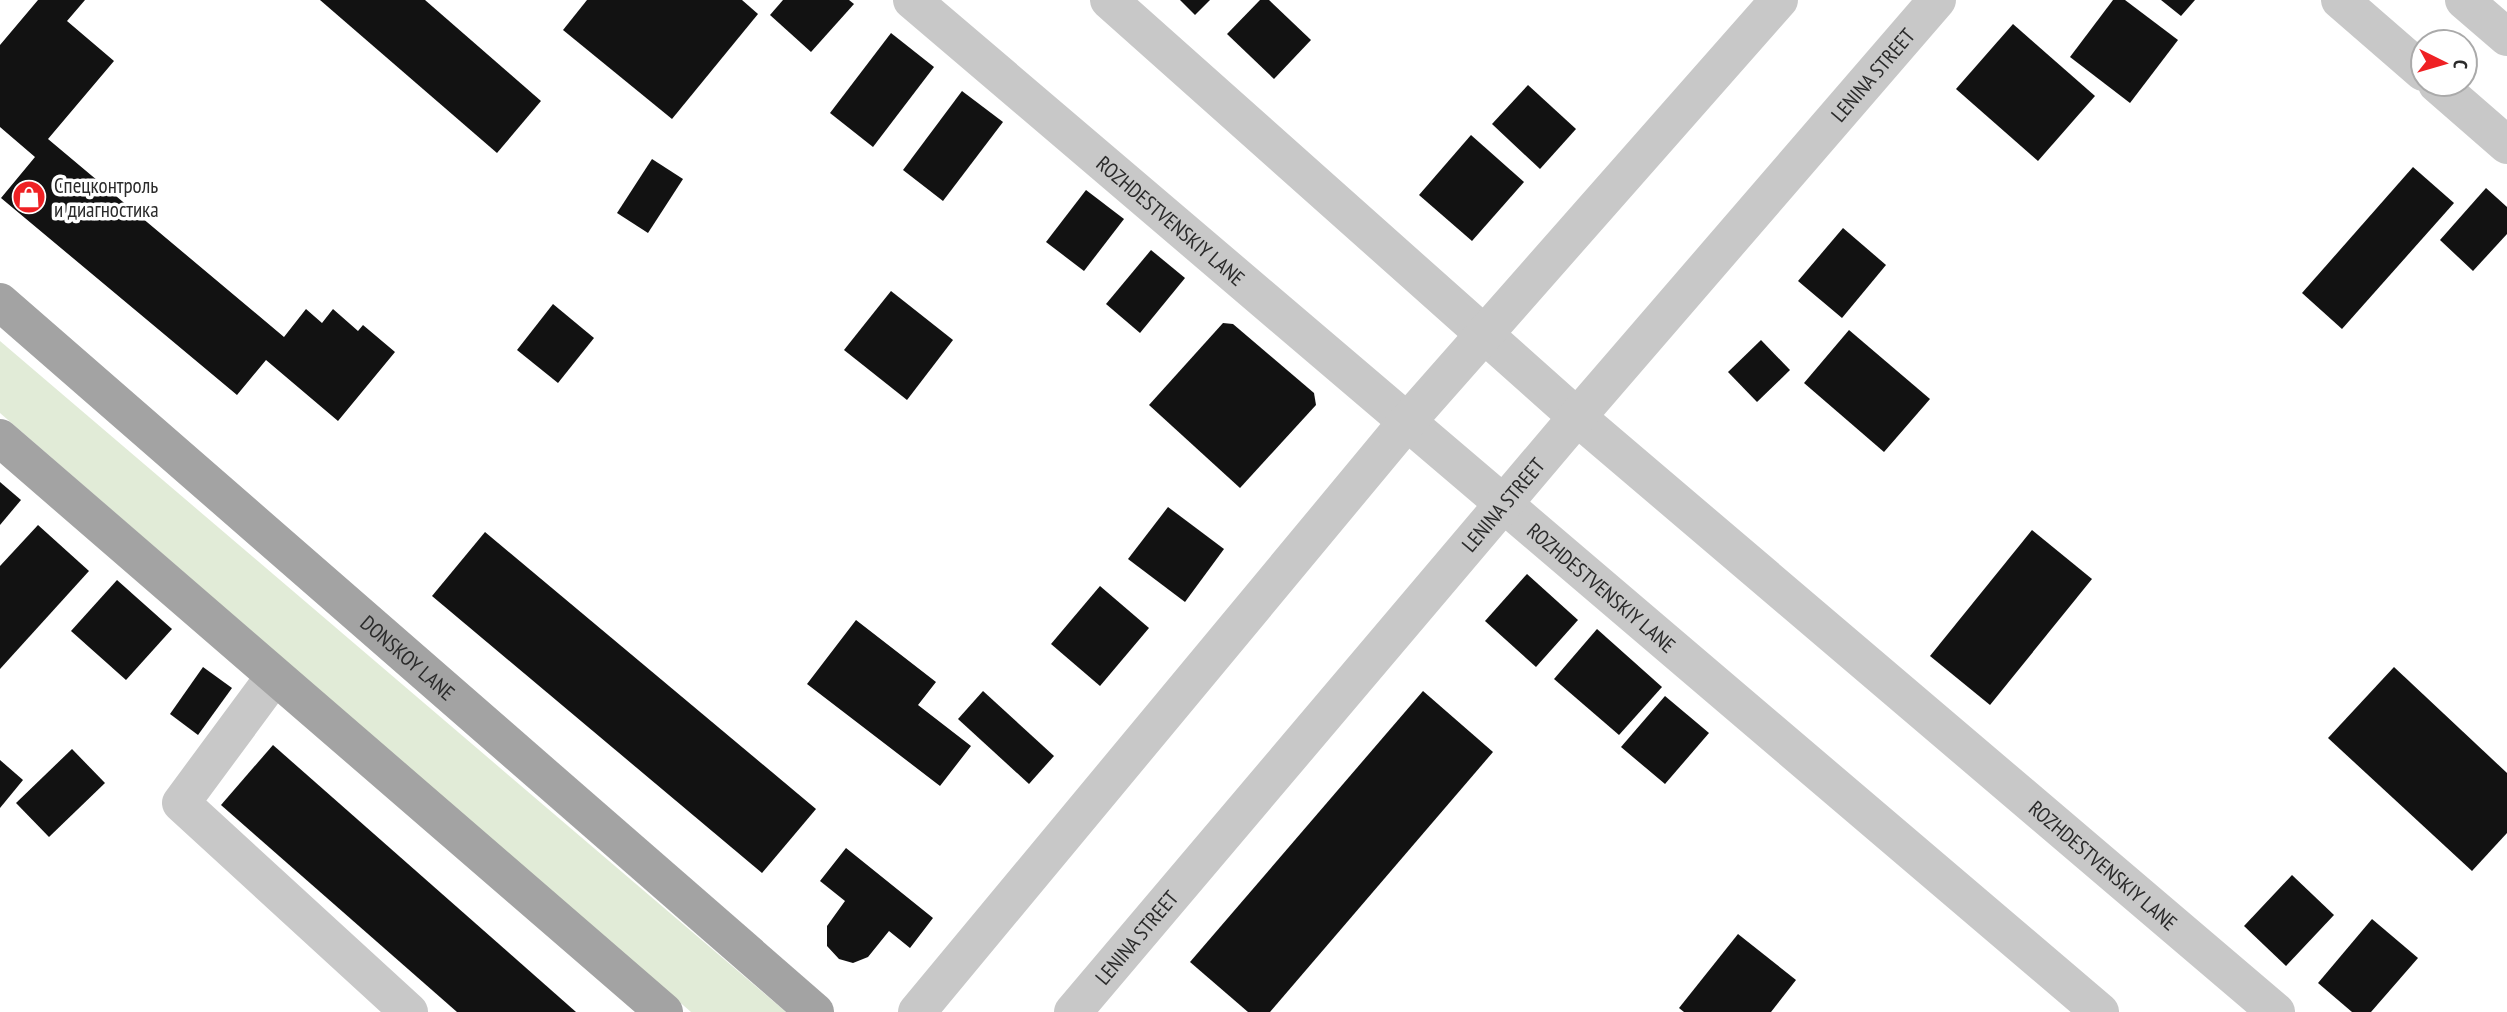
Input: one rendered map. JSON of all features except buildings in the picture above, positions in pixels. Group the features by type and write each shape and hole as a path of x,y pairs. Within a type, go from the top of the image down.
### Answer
{"main road":[{"name":"DONSKOY LANE","path":"0,302 815,1012"},
{"path":"0,438 664,1012"}],"street":[{"name":"ROZHDESTVENSKIY LANE","path":"912,0 1502,506 2100,1012"},
{"name":"ROZHDESTVENSKIY LANE","path":"1109,0 1577,417 2276,1012"},
{"path":"917,1012 1406,423 1779,0"},
{"name":"LENINA STREET","path":"1073,1012 1577,417 1937,0"},
{"path":"2340,0 2409,60"},
{"path":"2464,0 2507,37"},
{"path":"2453,98 2507,145"},
{"path":"274,677 181,803 409,1012"}],"green space":[{"path":"0,341 786,1012 691,1012 0,413"}],"place":[{"name":"Спецконтроль и диагностика","path":"29,197"}]}
